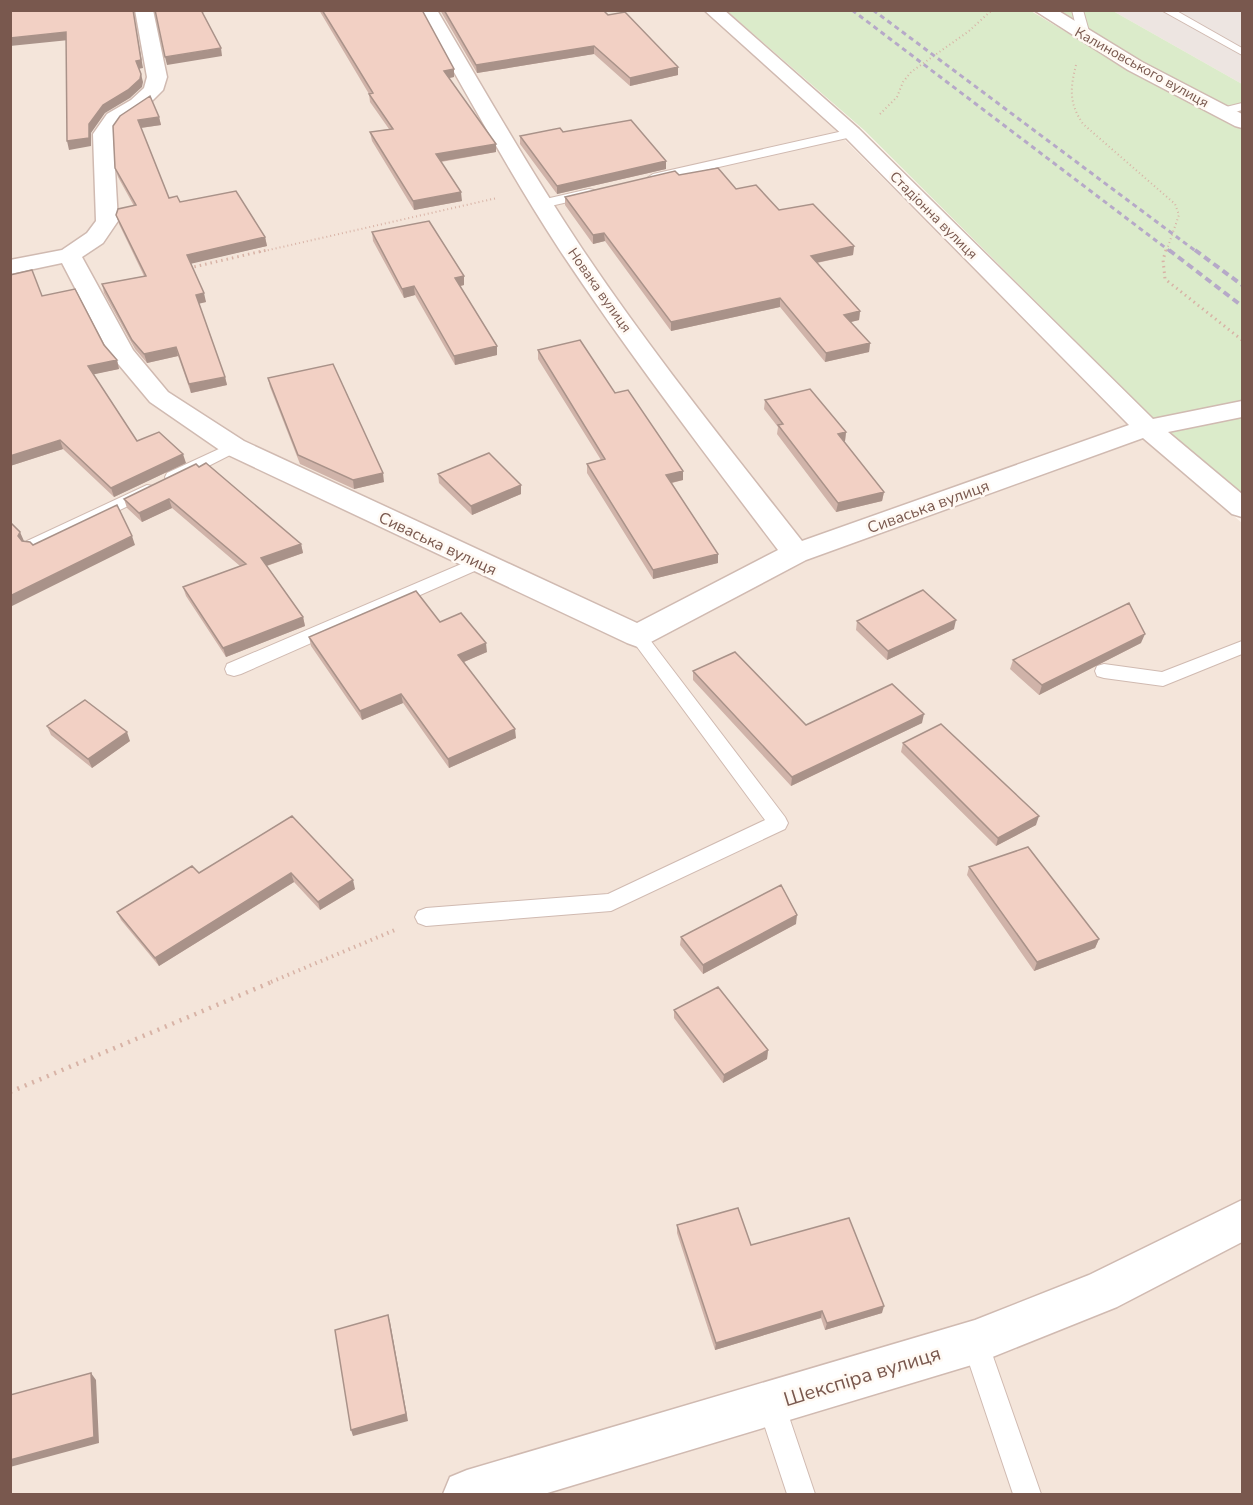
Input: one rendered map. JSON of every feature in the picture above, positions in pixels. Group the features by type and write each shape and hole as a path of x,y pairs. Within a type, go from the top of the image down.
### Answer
{"street":[{"path":"10,267 69,255 95,238 107,221 103,134 114,118 138,104 153,90 157,76 144,10"},
{"name":"Новака вулиця","path":"428,10 538,196 675,397 796,553"},
{"name":"Стадіонна вулиця","path":"714,10 852,133 1147,428 1242,508"},
{"name":"Калиновського вулиця","path":"1043,10 1242,122"},
{"name":"Сиваська вулиця","path":"69,255 122,352 159,397 234,447 638,636 796,553 1147,428 1242,409"},
{"name":"Шекспіра вулиця","path":"467,1494 975,1342 1102,1292 1242,1220"}],"lane":[{"path":"1077,10 1084,35"},
{"path":"1166,10 1242,52"},
{"path":"1222,112 1242,106"},
{"path":"645,180 852,133"},
{"path":"538,196 599,190"},
{"path":"33,545 234,447"},
{"path":"234,669 480,562"},
{"path":"426,917 611,902 778,823 638,636"},
{"path":"1104,671 1163,679 1242,647"},
{"path":"975,1342 1027,1494"},
{"path":"771,1403 801,1494"}],"path":[{"path":"852,133 888,108 910,72 969,31 992,10"},
{"path":"1084,35 1069,92 1072,108 1083,124 1175,204 1179,215 1163,260 1165,279 1242,340"},
{"path":"180,270 538,196"},
{"path":"10,1092 426,917"}],"shaded area":[{"path":"10,11 704,11 837,132 1127,424 1242,523 1242,1494 11,1494"},
{"path":"1113,11 1242,11 1242,84"}],"green space":[{"path":"727,11 1031,11 1126,68 1242,129 1242,494 1156,421 864,130"},
{"path":"1056,11 1113,11 1242,84 1242,114 1145,63"}],"building":[{"path":"10,10 133,10 141,60 136,61 141,74 140,79 128,90 103,105 89,124 89,138 67,141 66,32 10,38"},
{"path":"155,10 201,10 221,48 165,57"},
{"path":"322,10 422,10 454,69 444,71 496,144 436,154 461,192 413,201 370,132 393,129 369,94 373,93"},
{"path":"444,10 603,10 608,15 625,12 678,67 630,78 594,46 476,65"},
{"path":"150,96 159,117 138,120 169,198 177,196 180,202 236,191 265,237 187,255 204,293 196,295 225,377 189,384 176,347 144,354 132,340 102,284 146,276 116,215 118,209 136,205 115,168 113,126 120,116"},
{"path":"631,120 666,161 557,186 520,136 560,128 563,132"},
{"path":"718,168 736,189 756,185 779,210 813,204 854,246 811,256 860,311 844,315 870,343 826,353 780,298 671,322 604,233 593,235 565,197 675,171 679,175"},
{"path":"429,221 464,276 455,278 497,346 454,356 414,286 402,289 372,232"},
{"path":"32,270 42,296 75,289 104,345 117,360 88,366 137,441 159,432 183,454 111,488 60,440 10,456 10,275"},
{"path":"580,340 615,393 628,390 683,471 666,475 718,554 653,570 587,464 605,459 538,350"},
{"path":"333,364 383,473 353,480 298,455 268,378"},
{"path":"810,389 846,432 838,434 884,492 838,503 778,425 783,424 765,400"},
{"path":"489,453 521,485 471,506 438,474"},
{"path":"206,463 301,544 261,558 303,617 223,648 183,587 246,564 169,499 139,513 124,499 196,464 199,467"},
{"path":"117,505 132,536 10,596 10,522 20,532 18,536 22,541 33,545"},
{"path":"923,590 956,620 888,651 857,621"},
{"path":"416,591 440,622 461,613 486,643 458,655 515,729 448,759 401,694 360,711 309,637"},
{"path":"1129,603 1145,634 1042,685 1013,660"},
{"path":"735,652 806,725 892,684 924,714 792,777 693,671"},
{"path":"85,700 127,732 88,759 47,726"},
{"path":"941,724 1039,816 998,838 903,743"},
{"path":"292,816 353,880 318,902 291,873 155,958 117,912 192,866 199,873"},
{"path":"1028,847 1099,939 1037,962 969,867"},
{"path":"781,885 797,915 703,965 681,937"},
{"path":"718,987 768,1050 724,1075 674,1010"},
{"path":"738,1208 751,1245 849,1218 884,1306 827,1323 822,1311 716,1343 677,1225"},
{"path":"388,1315 406,1414 351,1430 335,1330"},
{"path":"91,1373 94,1437 10,1460 10,1395"}],"railway":[{"path":"852,10 1171,252"},
{"path":"873,10 1197,252"},
{"path":"1169,250 1242,306"},
{"path":"1195,250 1242,285"}]}
